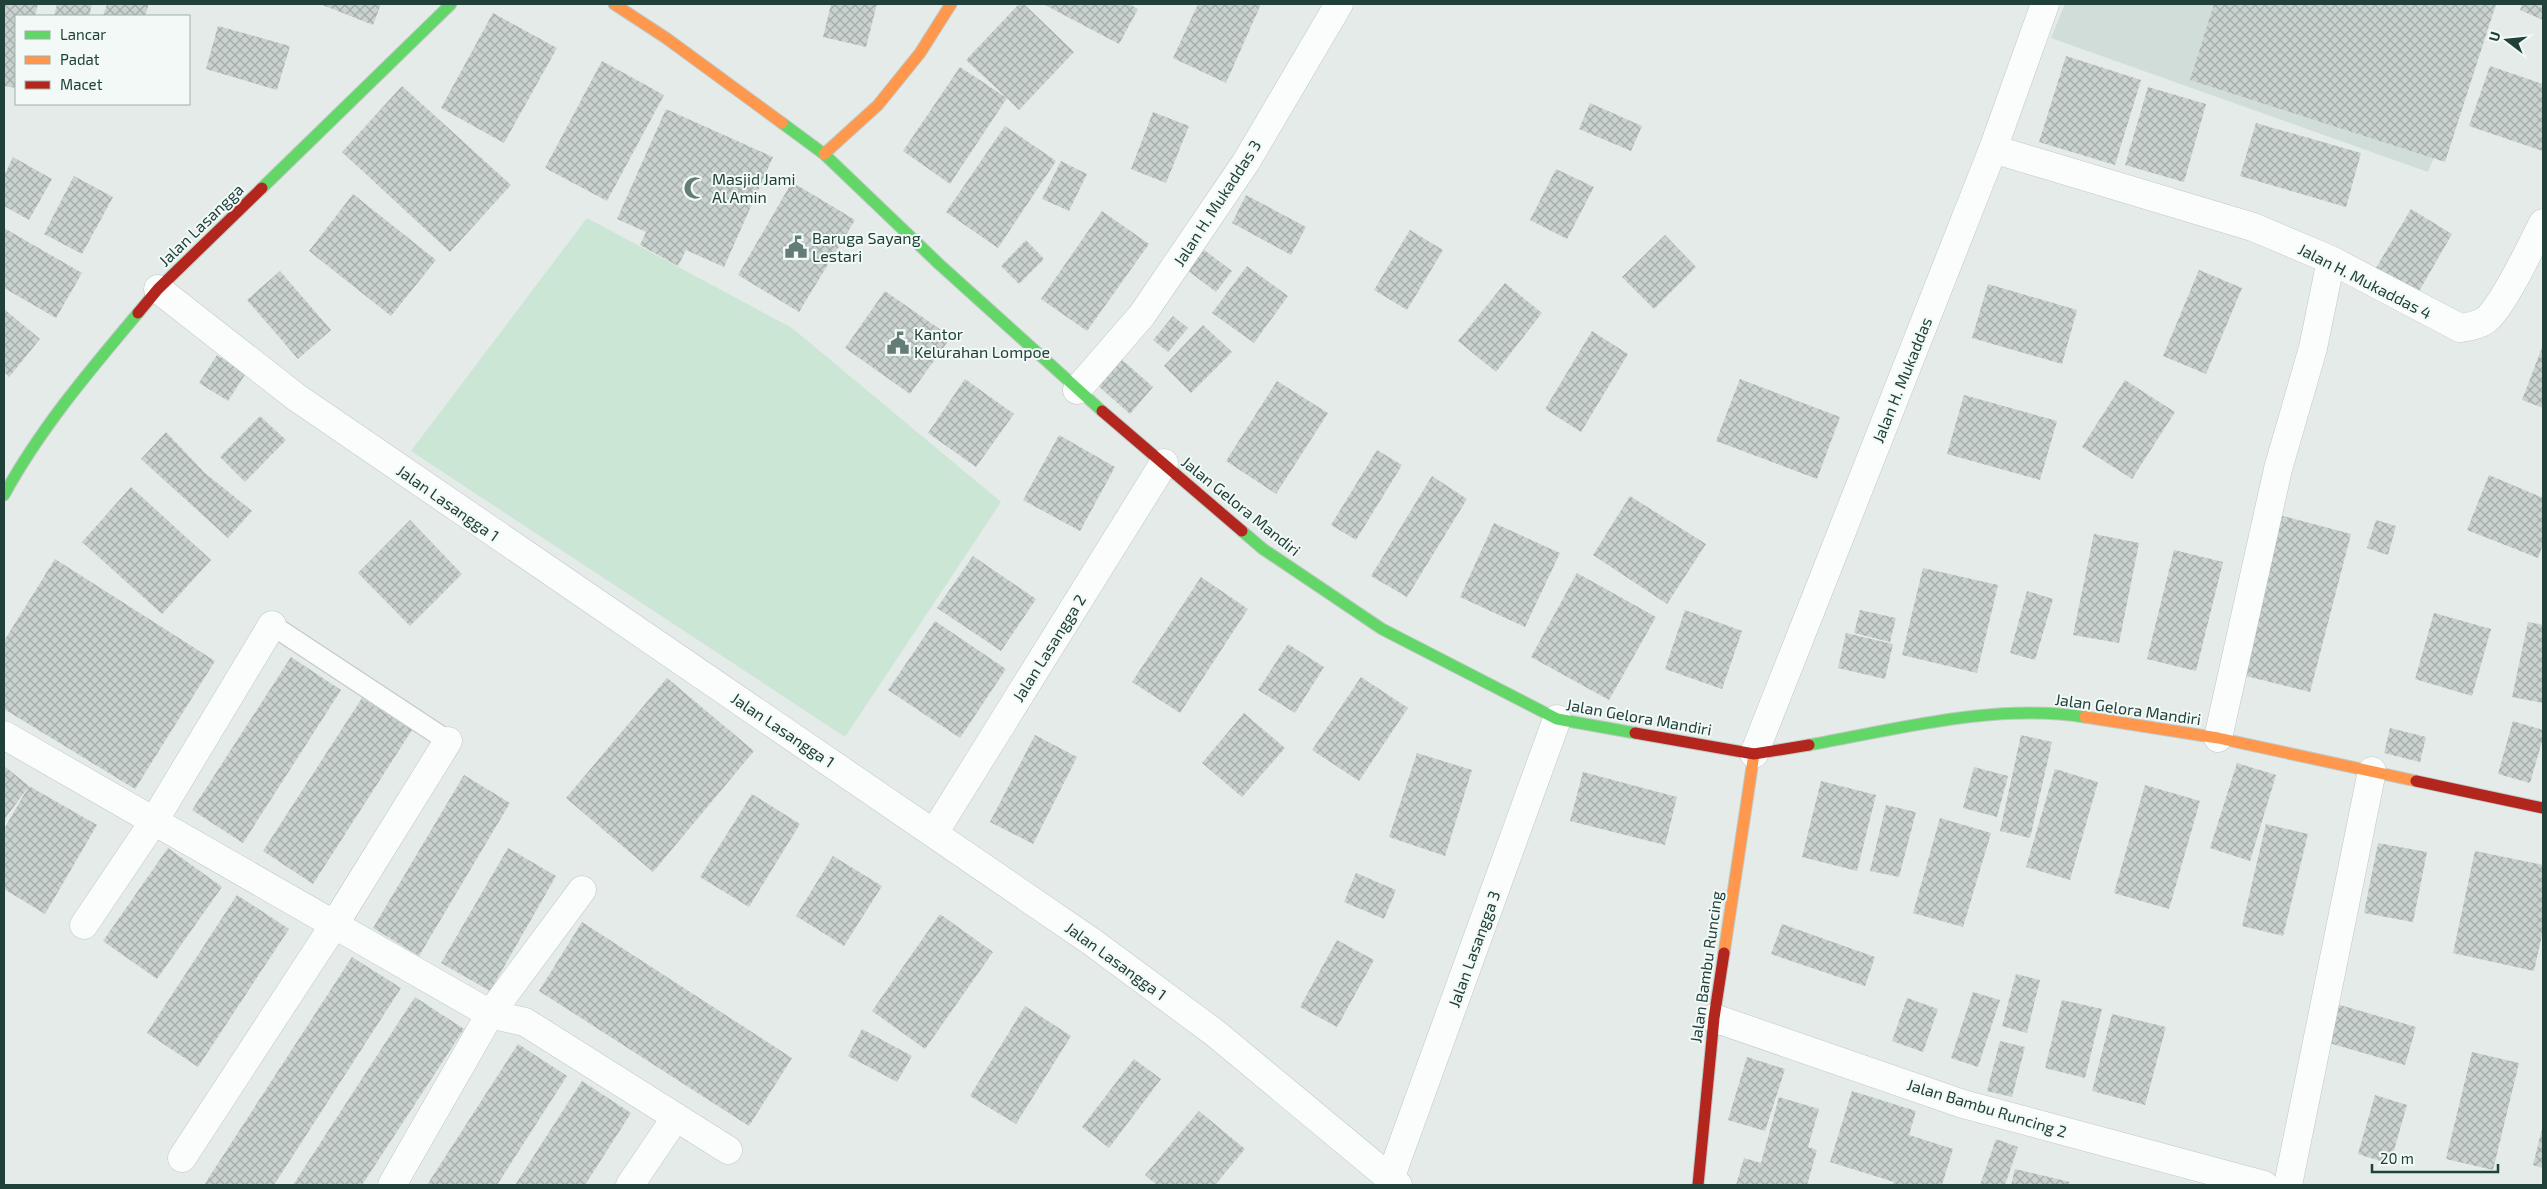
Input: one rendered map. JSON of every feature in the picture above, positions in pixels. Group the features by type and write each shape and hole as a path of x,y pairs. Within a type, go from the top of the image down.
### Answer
{"street":[{"name":"Jalan Lasangga","path":"4,494 18,469 81,381 158,289 451,4"},
{"name":"Jalan Gelora Mandiri","path":"614,4 666,38 824,154 939,264 1078,390 1263,549 1382,629 1557,719 1754,754 1985,716 2060,714 2218,738 2543,808"},
{"path":"824,154 878,105 920,53 951,4"},
{"name":"Jalan H. Mukaddas 3","path":"1078,390 1142,315 1246,162 1339,4"},
{"name":"Jalan H. Mukaddas","path":"1754,754 1994,149 2045,4"},
{"name":"Jalan H. Mukaddas 4","path":"1994,149 2253,227 2331,260 2434,316 2460,328 2473,326 2486,320 2499,303 2543,223"},
{"path":"2218,738 2278,469 2313,348 2331,260"},
{"name":"Jalan Lasangga 1","path":"158,289 296,397 1092,942 1215,1033 1394,1182"},
{"name":"Jalan Lasangga 2","path":"934,833 1164,463"},
{"path":"84,925 154,821 272,626"},
{"name":"Jalan Lasangga 3","path":"1394,1182 1557,719"},
{"path":"4,735 490,1014 525,1022 728,1150"},
{"path":"182,1158 334,924 448,741"},
{"name":"Jalan Bambu Runcing","path":"1698,1185 1714,1018 1754,754"},
{"path":"2288,1185 2372,771"},
{"path":"392,1185 490,1014 582,890"},
{"name":"Jalan Bambu Runcing 2","path":"1714,1018 1963,1104 2264,1185"},
{"path":"630,1185 676,1117"}],"lane":[{"path":"272,626 448,741"}],"shaded area":[{"path":"2065,4 2497,4 2428,172 2051,38"}],"green space":[{"path":"587,218 792,328 1001,502 845,737 411,451"}],"building":[{"path":"4,4 38,4 35,15 15,15 15,88 4,86"},
{"path":"57,4 92,4 89,15 54,15"},
{"path":"107,4 149,4 145,15 103,15"},
{"path":"320,4 381,4 373,25"},
{"path":"831,4 877,4 866,47 823,37"},
{"path":"1019,4 1024,4 1074,52 1019,110 966,60"},
{"path":"1043,4 1129,4 1138,9 1119,44"},
{"path":"1198,4 1261,4 1226,83 1173,58"},
{"path":"2214,4 2496,4 2445,162 2190,80"},
{"path":"2522,4 2543,4 2543,20 2520,10"},
{"path":"493,13 557,48 504,143 441,108"},
{"path":"218,26 290,46 277,90 206,69"},
{"path":"2066,56 2141,80 2115,165 2039,142"},
{"path":"602,61 664,95 607,201 545,168"},
{"path":"2490,66 2543,84 2543,151 2469,126"},
{"path":"960,67 1007,98 950,184 903,151"},
{"path":"402,86 511,185 450,252 342,152"},
{"path":"2148,87 2206,104 2184,182 2125,165"},
{"path":"1590,103 1642,126 1631,151 1579,129"},
{"name":"Masjid Jami Al Amin","path":"666,109 773,157 724,267 686,250 678,266 640,245 646,232 617,219"},
{"path":"1153,112 1189,126 1166,183 1131,169"},
{"path":"2256,123 2361,153 2346,207 2240,176"},
{"path":"1005,126 1056,161 998,248 946,212"},
{"path":"13,157 52,179 29,220 4,206 4,176"},
{"path":"1061,161 1087,174 1069,211 1042,199"},
{"path":"1556,169 1594,187 1567,239 1530,220"},
{"path":"74,176 113,197 82,254 44,234"},
{"name":"Baruga Sayang Lestari","path":"792,182 855,220 799,312 738,275"},
{"path":"353,194 436,260 391,316 309,251"},
{"path":"1246,195 1306,227 1291,255 1232,223"},
{"path":"2411,209 2452,234 2418,293 2376,268"},
{"path":"1102,211 1149,244 1087,331 1041,299"},
{"path":"4,228 82,273 56,318 4,288"},
{"path":"1410,230 1443,250 1407,310 1374,290"},
{"path":"1665,235 1696,267 1654,309 1622,277"},
{"path":"1026,240 1044,259 1019,284 1001,266"},
{"path":"1203,249 1232,271 1216,292 1187,270"},
{"path":"1247,266 1288,296 1254,343 1212,313"},
{"path":"2199,270 2242,288 2206,374 2163,356"},
{"path":"280,271 331,330 298,359 247,300"},
{"path":"1505,283 1542,313 1496,372 1458,341"},
{"path":"1988,284 2077,310 2062,364 1972,338"},
{"name":"Kantor Kelurahan Lompoe","path":"885,291 951,337 910,394 845,348"},
{"path":"4,309 40,339 9,377 4,372"},
{"path":"1173,316 1188,328 1168,352 1153,340"},
{"path":"1203,325 1232,352 1191,393 1164,366"},
{"path":"1592,331 1628,354 1581,432 1545,409"},
{"path":"2543,345 2543,408 2522,400"},
{"path":"217,355 246,373 228,401 199,383"},
{"path":"1120,358 1153,387 1130,414 1097,385"},
{"path":"965,379 1014,414 976,467 928,433"},
{"path":"1740,379 1840,417 1817,479 1716,441"},
{"path":"2125,380 2175,412 2132,479 2082,447"},
{"path":"1277,381 1328,413 1276,494 1226,461"},
{"path":"1964,395 2057,421 2040,480 1947,454"},
{"path":"260,416 286,440 245,482 220,457"},
{"path":"166,432 205,473 252,511 228,538 141,459"},
{"path":"1059,435 1115,467 1080,531 1023,500"},
{"path":"1377,450 1402,465 1356,540 1331,525"},
{"path":"2489,475 2543,498 2543,544 2538,558 2467,530"},
{"path":"1432,476 1467,499 1407,597 1371,576"},
{"path":"131,487 211,560 162,614 82,542"},
{"path":"1630,496 1706,544 1667,604 1593,555"},
{"path":"2279,515 2351,534 2310,692 2238,674"},
{"path":"410,520 462,574 410,626 358,573"},
{"path":"2376,520 2396,526 2388,555 2367,548"},
{"path":"1494,523 1560,553 1525,627 1460,597"},
{"path":"2094,534 2139,543 2119,643 2073,635"},
{"path":"2174,550 2223,562 2196,671 2147,659"},
{"path":"973,556 1036,599 1001,651 937,608"},
{"path":"55,559 215,661 135,789 4,709 4,641"},
{"path":"1923,568 1998,585 1977,673 1902,655"},
{"path":"1577,573 1656,617 1609,700 1531,657"},
{"path":"1201,577 1248,609 1180,713 1132,682"},
{"path":"2027,591 2053,599 2035,660 2010,653"},
{"path":"1685,610 1742,631 1722,689 1665,669"},
{"path":"1860,610 1896,618 1890,642 1854,633"},
{"path":"2434,613 2491,629 2472,696 2415,679"},
{"path":"935,621 1006,669 960,738 888,690"},
{"path":"2528,622 2543,625 2543,703 2512,697"},
{"path":"1846,633 1893,644 1885,679 1838,668"},
{"path":"1288,644 1324,667 1295,713 1258,690"},
{"path":"291,657 341,690 243,843 192,810"},
{"path":"1361,677 1408,708 1359,781 1312,750"},
{"path":"667,678 754,751 653,872 566,798"},
{"path":"362,698 412,730 313,884 263,851"},
{"path":"1244,713 1285,748 1242,797 1202,763"},
{"path":"2513,721 2543,730 2543,738 2530,783 2498,774"},
{"path":"2390,728 2426,737 2420,762 2384,753"},
{"path":"1035,735 1077,757 1033,844 990,822"},
{"path":"2021,735 2052,742 2030,838 2000,831"},
{"path":"1417,753 1472,770 1445,856 1389,837"},
{"path":"2237,763 2276,775 2250,861 2210,848"},
{"path":"4,766 29,786 4,820"},
{"path":"1974,767 2008,776 1997,817 1963,808"},
{"path":"2055,769 2098,782 2070,880 2026,867"},
{"path":"1583,772 1677,797 1665,845 1570,821"},
{"path":"464,775 510,803 419,956 373,928"},
{"path":"1821,781 1876,795 1857,871 1802,857"},
{"path":"2145,785 2200,801 2169,909 2114,893"},
{"path":"29,786 97,825 45,914 4,889 4,829"},
{"path":"752,794 800,824 749,907 700,877"},
{"path":"1886,805 1916,812 1899,877 1870,871"},
{"path":"1940,818 1991,833 1963,927 1913,913"},
{"path":"2266,824 2308,834 2283,936 2242,926"},
{"path":"2378,843 2427,852 2413,922 2364,913"},
{"path":"168,848 222,887 157,979 103,941"},
{"path":"508,848 556,876 490,991 441,963"},
{"path":"2475,851 2543,865 2543,930 2534,971 2453,953"},
{"path":"833,856 882,886 844,946 796,916"},
{"path":"1356,873 1396,890 1384,919 1344,902"},
{"path":"237,895 289,929 198,1067 147,1033"},
{"path":"940,914 993,952 925,1049 872,1011"},
{"path":"582,922 792,1058 749,1126 539,991"},
{"path":"1782,924 1875,957 1865,986 1771,954"},
{"path":"1337,940 1374,960 1337,1027 1300,1007"},
{"path":"352,957 401,988 274,1185 204,1185"},
{"path":"2016,974 2040,980 2027,1033 2002,1026"},
{"path":"1973,992 2000,1000 1978,1067 1951,1058"},
{"path":"415,997 464,1029 362,1185 293,1185"},
{"path":"1907,998 1938,1009 1923,1052 1892,1041"},
{"path":"2062,1000 2102,1009 2085,1078 2045,1068"},
{"path":"2333,1003 2416,1027 2405,1065 2322,1041"},
{"path":"1025,1006 1071,1036 1016,1124 970,1096"},
{"path":"2112,1014 2166,1027 2145,1105 2092,1091"},
{"path":"862,1029 912,1056 897,1082 848,1056"},
{"path":"2000,1041 2025,1047 2012,1097 1987,1091"},
{"path":"518,1044 567,1076 497,1185 427,1185"},
{"path":"2472,1052 2519,1063 2493,1170 2446,1159"},
{"path":"1747,1057 1785,1069 1765,1131 1728,1120"},
{"path":"1134,1059 1161,1079 1109,1148 1082,1127"},
{"path":"582,1081 631,1113 585,1185 515,1185"},
{"path":"1852,1091 1916,1111 1909,1135 1953,1149 1942,1185 1893,1185 1894,1182 1830,1162"},
{"path":"2375,1095 2407,1105 2390,1164 2358,1154"},
{"path":"1779,1097 1819,1109 1808,1147 1817,1150 1807,1185 1736,1185 1744,1158 1761,1163"},
{"path":"1199,1111 1245,1149 1215,1185 1157,1185 1145,1175"},
{"path":"2543,1125 2543,1168 2533,1165"},
{"path":"1996,1139 2018,1147 2005,1185 1980,1185"},
{"path":"2015,1169 2070,1182 2069,1185 2011,1185"}],"traffic: fast":[{"path":"262,188 451,4"},
{"path":"782,123 824,154 939,264 1102,411"},
{"path":"4,495 50,423 84,378 138,313"},
{"path":"1242,531 1263,549 1382,629 1557,719 1635,733"},
{"path":"1809,745 1911,725 1981,715 2016,713 2085,717"}],"traffic: slow":[{"path":"614,4 666,38 782,123"},
{"path":"824,154 878,105 920,53 951,4"},
{"path":"2085,717 2218,738 2416,781"},
{"path":"1724,953 1754,754"}],"traffic: jam":[{"path":"138,313 158,289 262,188"},
{"path":"1102,411 1242,531"},
{"path":"1635,733 1754,754 1809,745"},
{"path":"2416,781 2543,808"},
{"path":"1698,1185 1714,1018 1724,953"}],"place":[{"name":"Masjid Jami Al Amin","path":"695,188"},
{"name":"Baruga Sayang Lestari","path":"796,247"},
{"name":"Kantor Kelurahan Lompoe","path":"898,343"}]}
